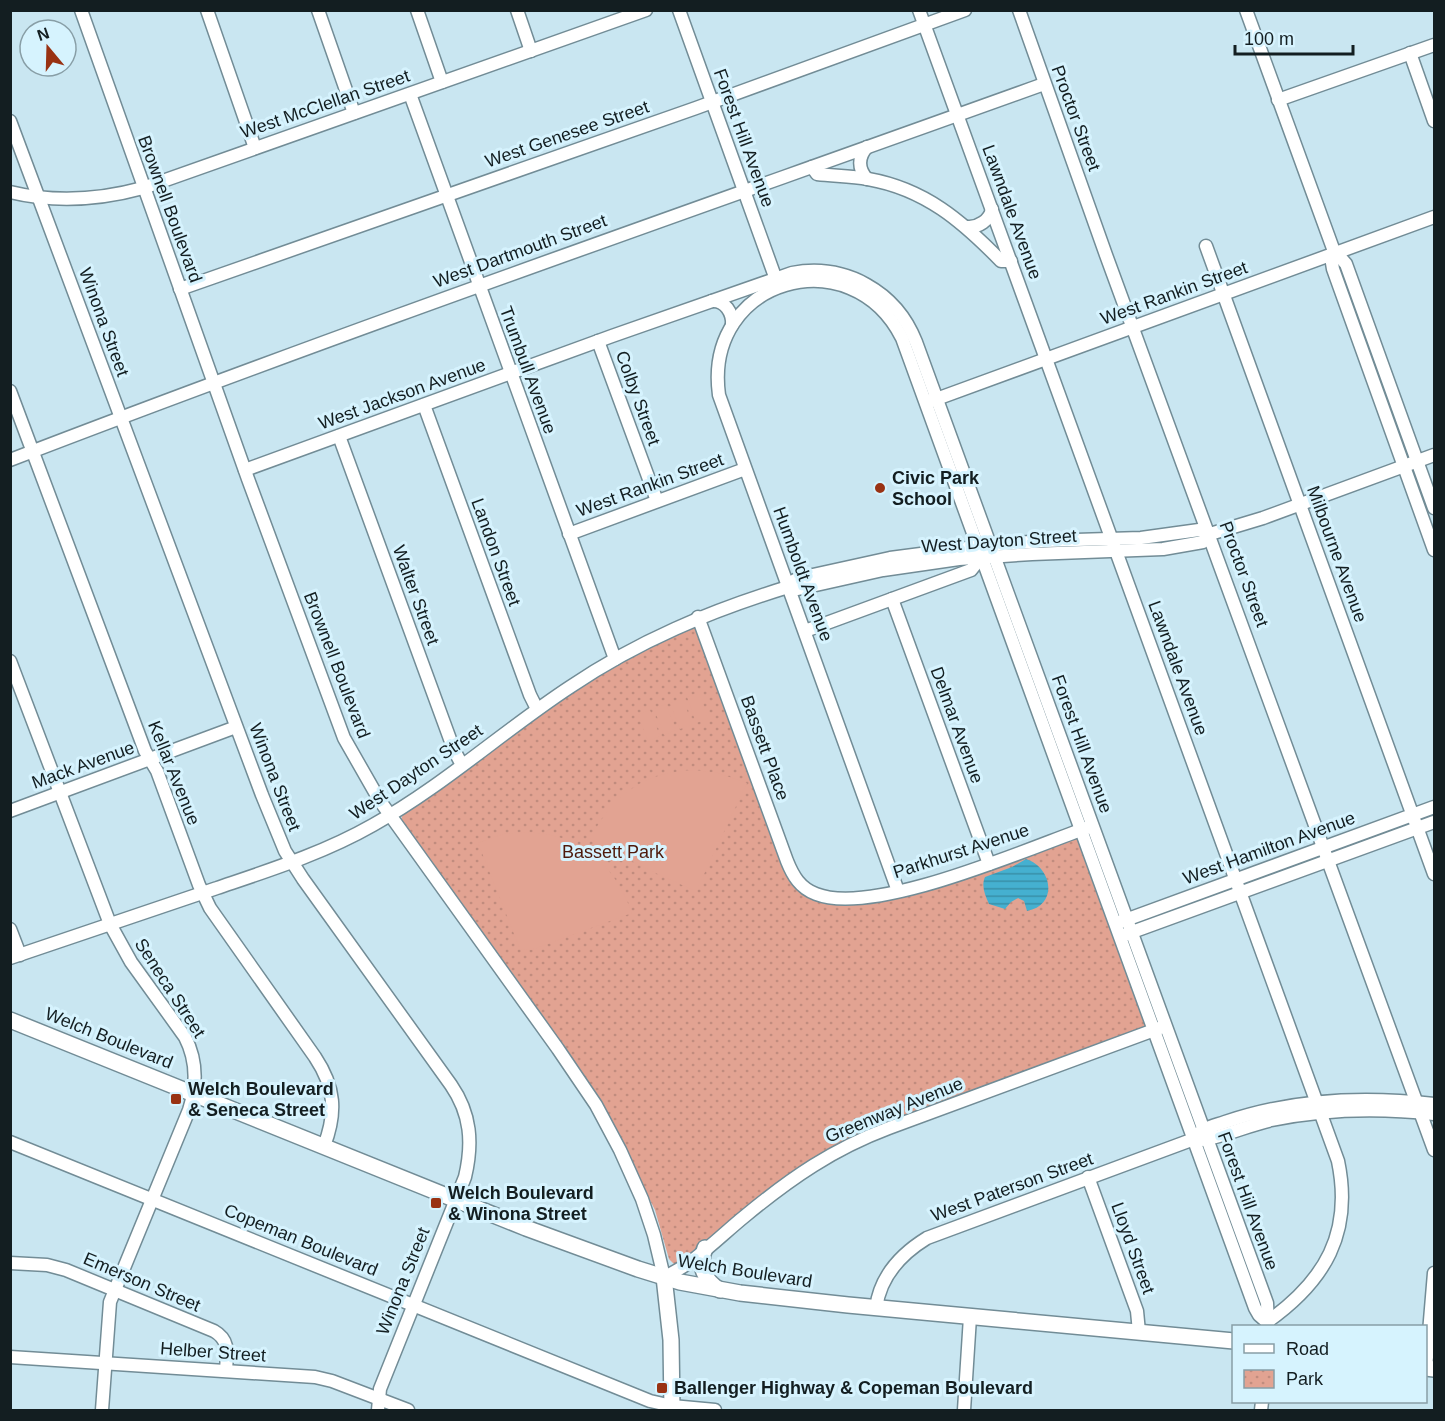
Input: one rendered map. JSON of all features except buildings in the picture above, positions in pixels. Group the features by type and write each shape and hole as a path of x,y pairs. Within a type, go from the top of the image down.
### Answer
{"main road":[{"name":"Welch Boulevard","path":"10,1020 456,1200 569,1244 664,1277 720,1290 876,1308 1232,1341"},
{"path":"705,1248 702,1259 703,1271 711,1284 720,1290"},
{"path":"664,1277 671,1340 672,1408"}],"street":[{"name":"Brownell Boulevard","path":"81,10 143,188 339,727 364,775 390,815 565,1058 596,1105 639,1192 654,1235 664,1277"},
{"path":"207,10 255,148"},
{"path":"318,10 354,113"},
{"path":"417,10 442,82"},
{"path":"517,10 531,51"},
{"name":"West McClellan Street","path":"10,192 39,198 91,198 143,188 632,13 646,10"},
{"name":"Forest Hill Avenue","path":"679,10 777,282 831,283 858,292 878,305 899,332 931,401 1160,1028 1205,1135 1267,1303 1267,1324"},
{"name":"Lawndale Avenue","path":"919,10 1335,1147 1341,1174 1343,1200 1339,1226 1328,1257 1311,1283 1267,1324"},
{"name":"West Genesee Street","path":"180,289 965,10"},
{"name":"Proctor Street","path":"1019,10 1044,84 1434,1150"},
{"path":"1247,11 1335,254 1332,267 1434,550"},
{"path":"1278,100 1434,45"},
{"path":"1410,53 1434,121"},
{"name":"West Dartmouth Street","path":"10,460 478,285 1044,84"},
{"name":"Trumbull Avenue","path":"410,94 615,659"},
{"name":"Winona Street","path":"10,122 274,825 292,863 460,1098 469,1124 470,1148 465,1177 380,1389 378,1405"},
{"path":"867,147 860,161 862,171 867,178"},
{"path":"812,167 815,173 867,178 896,186 924,198 967,227 1001,261 1011,261"},
{"path":"967,227 974,227 985,221 992,209"},
{"name":"West Rankin Street","path":"931,401 1434,217"},
{"name":"Milbourne Avenue","path":"1206,246 1434,874"},
{"path":"1335,254 1346,264 1434,508"},
{"name":"West Jackson Avenue","path":"245,471 598,341 712,301 777,282"},
{"name":"Humboldt Avenue","path":"777,282 752,302 732,325 721,351 717,381 722,406 898,891"},
{"path":"712,301 719,301 726,308 732,319 732,325"},
{"name":"Colby Street","path":"598,341 657,501"},
{"path":"1376,388 1389,383"},
{"name":"Kellar Avenue","path":"10,391 145,750 157,771 203,893 230,939 323,1069 331,1093 333,1110 331,1127 324,1146"},
{"name":"Landon Street","path":"423,405 537,710"},
{"name":"Walter Street","path":"339,436 454,750 462,765"},
{"name":"West Dayton Street","path":"15,957 292,863 343,841 390,815 570,686 615,659 698,617 788,586 789,583 799,578 986,551 1114,546 1163,549 1196,544 1205,541 1210,534 1299,505 1434,455"},
{"name":"West Rankin Street","path":"569,534 745,469"},
{"path":"805,631 971,570 986,551"},
{"name":"Delmar Avenue","path":"892,599 989,864"},
{"name":"Bassett Place","path":"698,617 787,861 794,877 804,888"},
{"name":"Seneca Street","path":"10,660 110,924 131,962 188,1043 195,1071 188,1112 115,1290 109,1310 102,1410"},
{"name":"Mack Avenue","path":"10,811 236,727"},
{"name":"West Hamilton Avenue","path":"1121,921 1434,807"},
{"name":"West Hamilton Avenue","path":"1126,935 1434,822"},
{"name":"Parkhurst Avenue","path":"804,888 819,895 837,898 866,897 898,891 931,884 1087,828"},
{"path":"10,929 15,957"},
{"name":"Forest Hill Avenue","path":"1160,1028 1194,1139 1255,1308 1267,1324"},
{"name":"Greenway Avenue","path":"664,1277 679,1269 789,1180 819,1160 855,1142 1160,1028"},
{"name":"West Paterson Street","path":"876,1308 879,1292 886,1277 905,1254 922,1241 942,1231 1194,1139 1199,1141 1205,1135 1320,1108 1367,1111 1419,1108 1434,1104"},
{"name":"West Paterson Street","path":"1419,1108 1434,1114"},
{"name":"Copeman Boulevard","path":"10,1142 650,1401 672,1408 715,1410"},
{"name":"Lloyd Street","path":"1088,1178 1137,1311 1138,1332"},
{"name":"Emerson Street","path":"10,1263 60,1268 218,1333 227,1347 226,1370"},
{"path":"1429,1350 1434,1273"},
{"path":"964,1410 970,1317"},
{"name":"Helber Street","path":"10,1357 321,1378 378,1405 408,1410"}],"green space":[{"name":"Bassett Park","path":"694,627 784,870 799,890 850,902 1078,838 1146,1019 1146,1027 851,1137 789,1174 675,1265 669,1259 655,1210 633,1167 401,820 403,813 545,710 636,652"},
{"path":"699,692 708,719 696,723 687,697"},
{"path":"683,698 692,725 680,729 670,703"},
{"path":"666,704 676,730 664,735 654,709"},
{"path":"650,710 660,736 648,741 638,715"},
{"path":"695,770 718,773 747,783 698,887 693,890 590,839 609,810 632,788 660,775"},
{"path":"525,832 562,838 592,854 615,879 632,913 531,950 520,949 478,843 503,834"}],"water":[{"path":"1026,859 1035,863 1046,877 1048,894 1044,901 1027,911 1024,901 1018,898 1005,909 989,904 983,887 985,877"}],"place":[{"name":"Civic Park School","path":"880,488"},
{"name":"Welch Boulevard & Seneca Street","path":"176,1099"},
{"name":"Welch Boulevard & Winona Street","path":"436,1203"},
{"name":"Ballenger Highway & Copeman Boulevard","path":"662,1388"}]}
